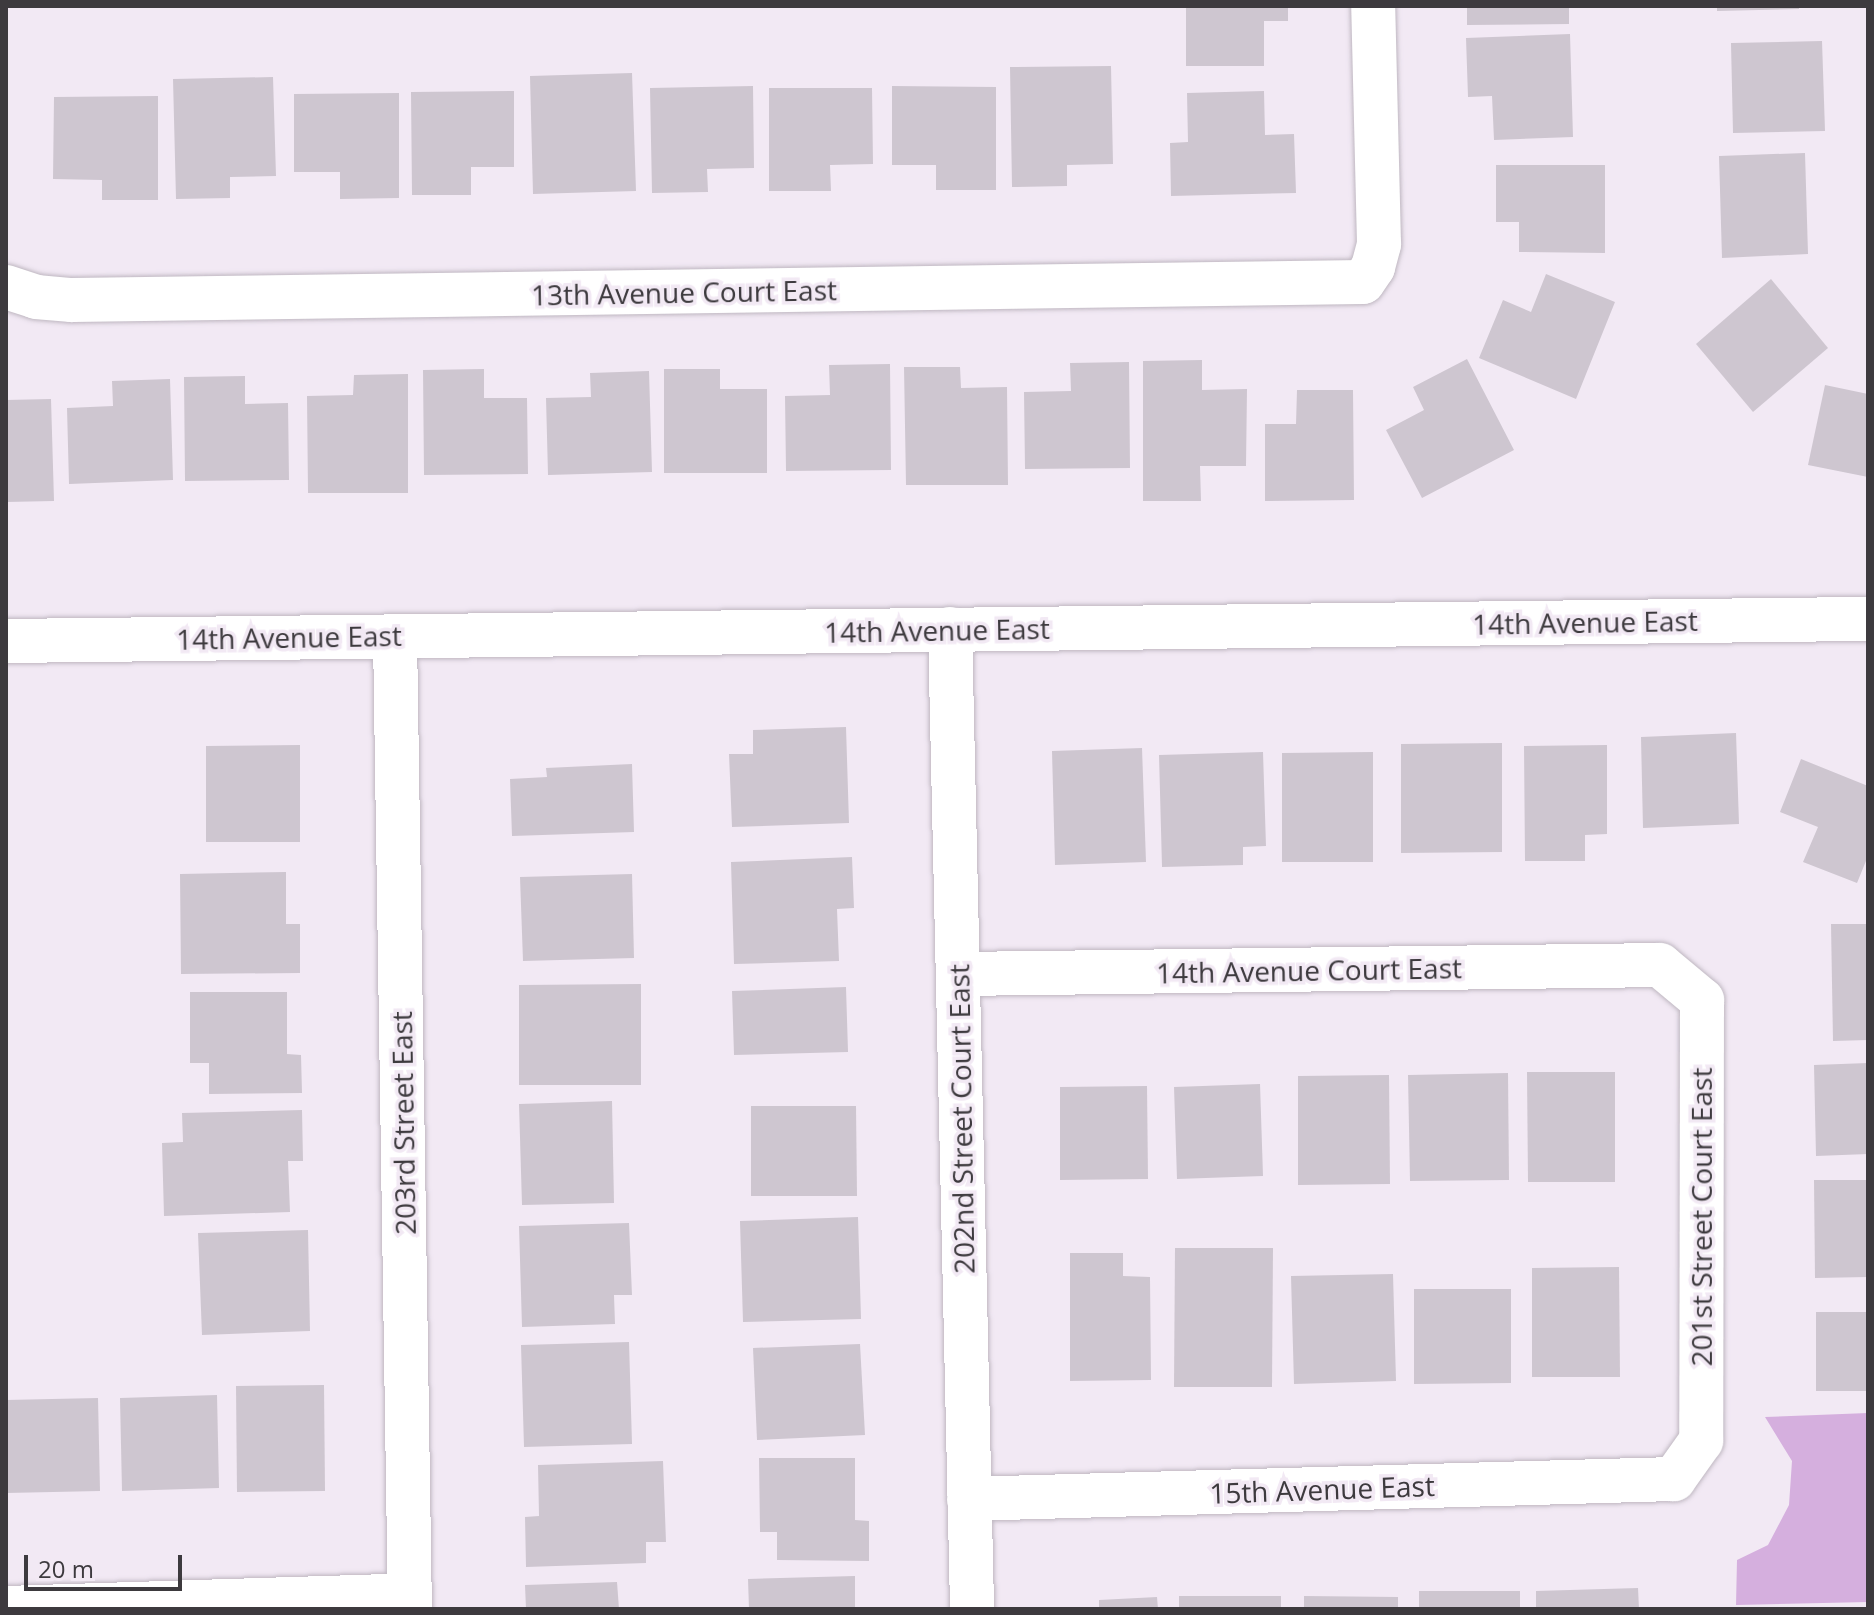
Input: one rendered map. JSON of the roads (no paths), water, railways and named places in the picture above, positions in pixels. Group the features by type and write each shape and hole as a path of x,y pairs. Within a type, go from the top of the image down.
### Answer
{"street":[{"name":"13th Avenue Court East","path":"6,287 36,297 72,300 1363,282 1373,267 1379,244 1373,6"},
{"name":"14th Avenue East","path":"6,641 1868,619"},
{"name":"202nd Street Court East","path":"950,629 972,1609"},
{"name":"203rd Street East","path":"395,636 410,1602"},
{"name":"14th Avenue Court East","path":"958,974 1660,965"},
{"name":"201st Street Court East","path":"1660,965 1702,1000 1701,1441 1674,1479"},
{"name":"15th Avenue East","path":"969,1499 1674,1479"},
{"path":"6,1608 410,1602"}]}
